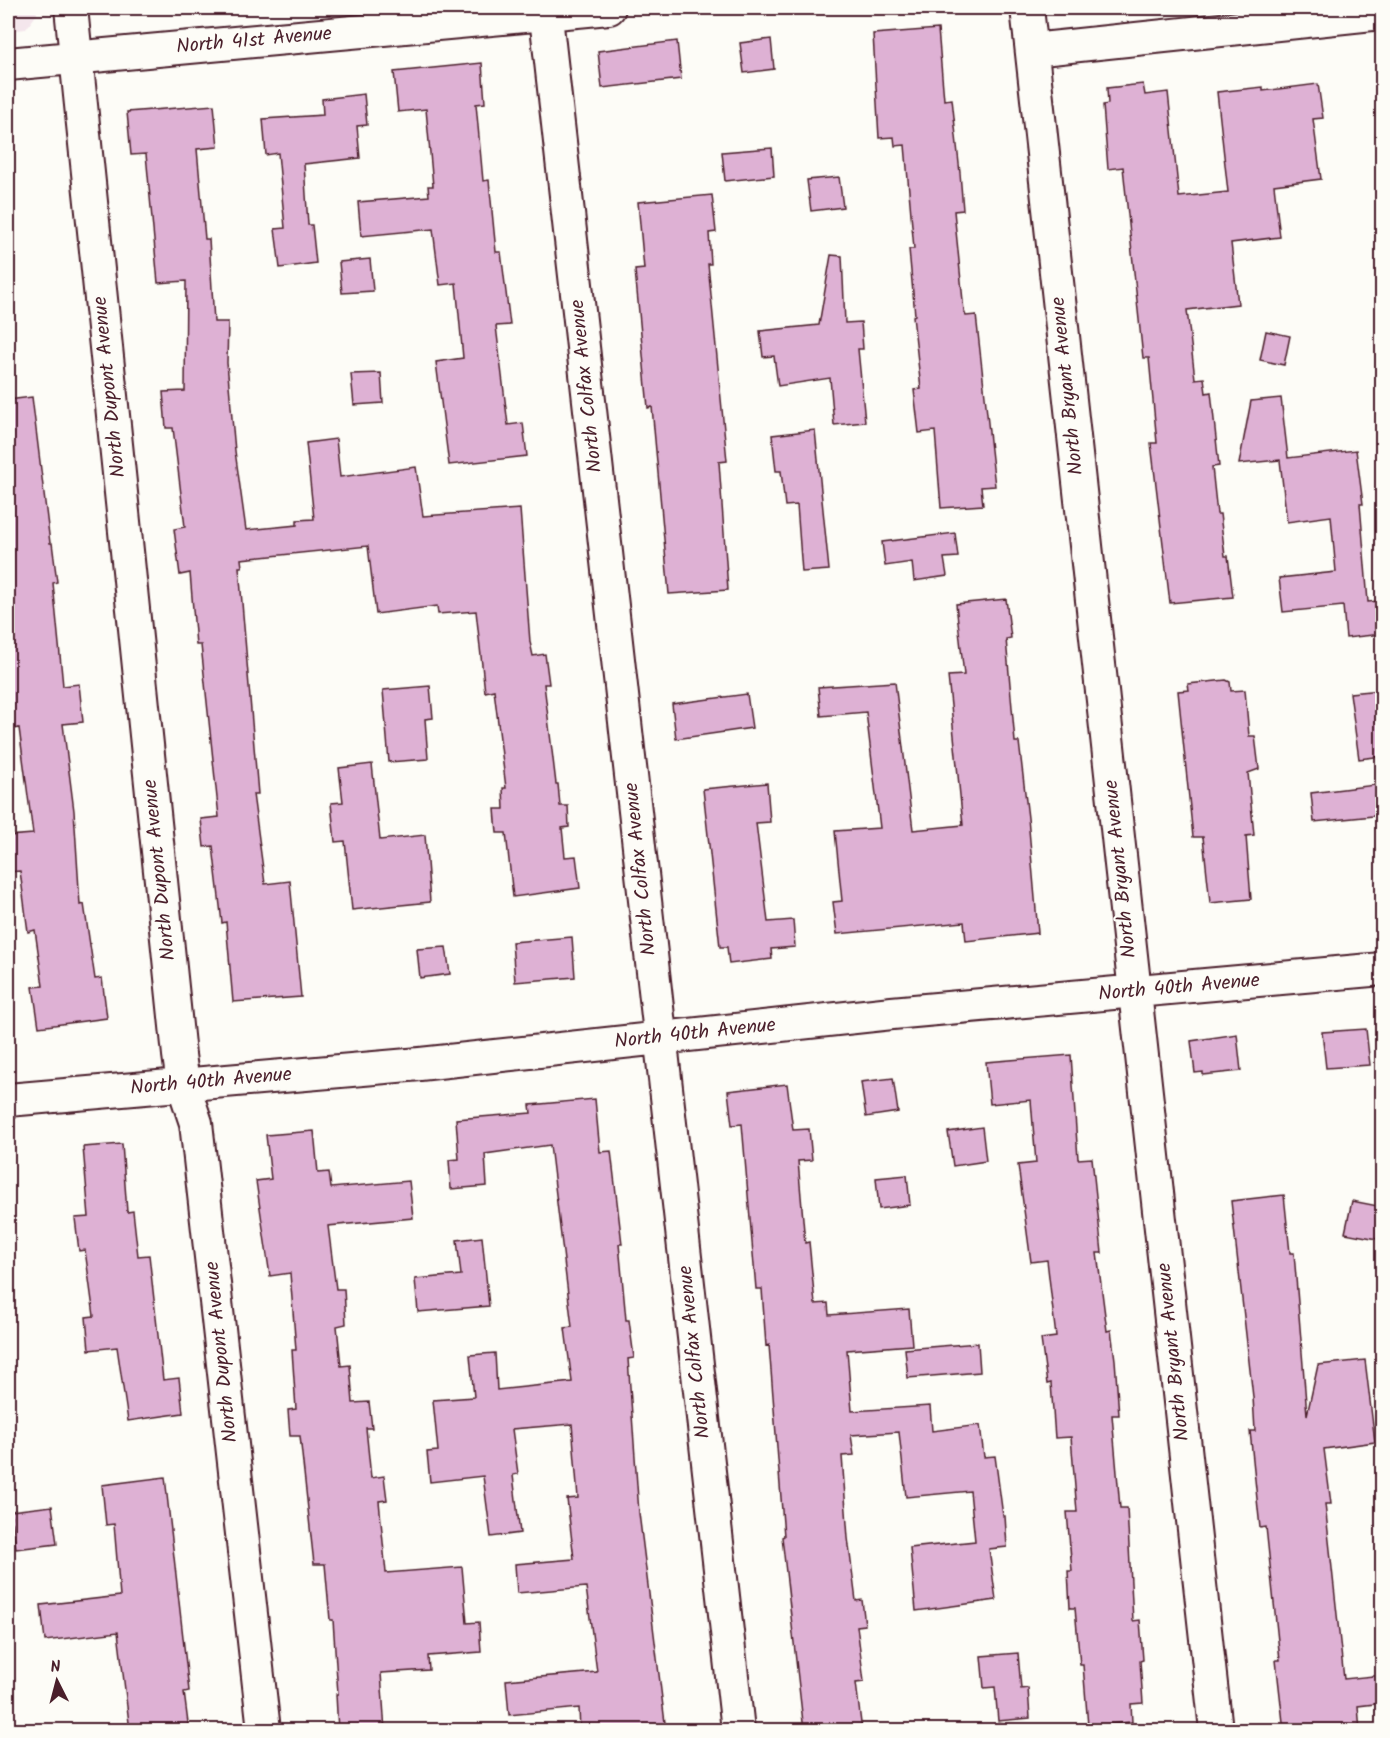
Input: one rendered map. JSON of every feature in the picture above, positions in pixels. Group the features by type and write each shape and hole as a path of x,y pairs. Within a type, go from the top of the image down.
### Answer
{"street":[{"name":"North Dupont Avenue","path":"71,8 183,1084 196,1123 264,1731"},
{"name":"North 41st Avenue","path":"8,64 545,10 609,8"},
{"name":"North Bryant Avenue","path":"1028,8 1216,1731"},
{"name":"North Colfax Avenue","path":"545,10 738,1731"},
{"path":"1032,50 1383,13"},
{"name":"North 40th Avenue","path":"8,1100 420,1064 892,1013 1383,969"}],"shaded area":[{"path":"8,8 36,8 37,14 26,29 8,31"}],"building":[{"path":"938,29 944,100 952,99 960,173 963,210 954,211 964,311 966,316 976,315 995,486 981,487 983,505 941,508 935,431 919,433 914,390 921,389 913,316 915,315 909,249 914,249 905,145 895,146 894,137 879,138 873,34"},
{"path":"771,39 774,69 744,73 740,43"},
{"path":"677,41 681,79 602,88 598,51"},
{"path":"482,63 485,103 476,104 483,181 489,180 496,252 501,252 510,325 496,326 508,425 523,423 527,456 449,465 436,362 463,358 456,283 440,285 433,229 361,236 358,202 429,196 428,186 433,186 426,109 398,112 394,72"},
{"path":"1143,84 1145,95 1168,92 1179,197 1228,192 1217,92 1263,87 1263,91 1318,84 1323,118 1313,119 1321,179 1274,185 1280,237 1231,243 1238,304 1187,310 1195,379 1204,378 1206,393 1211,392 1219,466 1212,467 1217,514 1220,514 1233,597 1170,603 1151,443 1157,443 1149,358 1143,358 1123,167 1108,169 1103,105 1108,104 1107,88"},
{"path":"364,94 367,125 357,126 360,158 304,164 308,225 312,225 316,263 280,268 275,229 285,228 278,153 266,155 263,119 323,115 322,99"},
{"path":"214,105 218,147 197,149 205,239 209,239 214,322 228,322 227,363 235,451 246,530 297,525 297,520 314,519 306,443 336,439 340,477 416,467 423,516 520,509 530,642 533,656 545,654 549,684 544,684 556,784 558,784 560,806 568,806 569,827 562,828 565,857 576,856 580,888 513,897 506,833 497,833 495,809 504,809 503,788 506,788 494,690 485,692 476,611 438,614 437,606 376,614 368,546 241,559 242,567 239,567 258,794 253,794 265,884 290,881 301,997 233,1002 226,922 222,923 213,846 204,847 201,819 219,817 201,645 196,645 190,573 180,575 174,529 185,527 173,428 166,428 163,392 185,391 186,281 158,283 146,154 131,155 127,112"},
{"path":"772,148 774,176 725,181 722,152"},
{"path":"839,177 843,207 811,211 807,180"},
{"path":"712,195 716,232 709,233 711,264 708,264 727,461 719,462 728,590 669,594 652,407 648,408 635,270 644,269 638,202"},
{"path":"831,255 842,256 845,323 861,322 863,349 858,349 865,422 834,425 830,378 778,386 774,356 763,357 760,331 819,325"},
{"path":"370,259 373,291 342,293 339,262"},
{"path":"1266,331 1290,336 1284,365 1260,360"},
{"path":"381,373 383,403 354,405 351,374"},
{"path":"32,397 57,582 53,583 63,686 79,684 83,722 63,724 74,811 80,905 84,904 95,979 102,978 107,1018 39,1027 33,987 43,986 35,930 28,932 20,871 8,872 8,836 33,834 19,728 8,730 8,691 10,691 8,662 8,400"},
{"path":"1281,398 1288,458 1356,450 1363,504 1360,504 1368,602 1378,601 1382,634 1346,638 1343,606 1283,612 1279,578 1336,572 1331,516 1287,522 1280,460 1239,464 1251,401"},
{"path":"815,430 829,570 802,572 797,505 785,506 781,471 776,471 772,435"},
{"path":"955,533 958,557 944,558 947,576 914,581 912,562 885,566 882,542"},
{"path":"1006,599 1011,638 1006,639 1015,742 1019,742 1038,933 966,941 964,922 837,934 833,902 842,901 835,831 880,828 866,712 821,716 818,687 895,682 913,830 963,825 948,676 964,675 956,604"},
{"path":"1226,680 1230,682 1231,691 1245,690 1249,736 1255,736 1259,769 1248,773 1254,835 1246,836 1251,899 1210,903 1203,837 1193,837 1178,691 1189,690 1188,684"},
{"path":"430,686 433,718 425,719 428,759 389,762 383,690"},
{"path":"1381,690 1383,756 1359,759 1350,693"},
{"path":"747,694 752,728 676,739 672,704"},
{"path":"372,764 380,840 425,835 430,902 352,910 345,841 335,842 331,803 343,802 339,768"},
{"path":"767,783 770,822 756,823 768,922 793,920 795,947 771,949 772,959 729,964 727,947 720,947 703,789"},
{"path":"1383,784 1383,815 1314,822 1311,793"},
{"path":"572,937 575,977 515,982 512,942"},
{"path":"446,947 450,974 420,978 417,949"},
{"path":"1366,1029 1370,1065 1326,1068 1322,1032"},
{"path":"1237,1034 1241,1071 1203,1075 1203,1072 1195,1073 1191,1041"},
{"path":"1071,1055 1078,1159 1092,1158 1102,1253 1097,1253 1107,1331 1111,1330 1115,1360 1119,1415 1112,1415 1120,1508 1127,1508 1133,1621 1140,1620 1143,1660 1140,1661 1143,1703 1131,1704 1132,1722 1088,1726 1075,1608 1070,1608 1068,1571 1072,1571 1067,1512 1077,1512 1071,1437 1055,1438 1051,1383 1047,1384 1041,1339 1056,1337 1047,1260 1031,1262 1018,1165 1036,1163 1031,1100 990,1104 986,1062"},
{"path":"893,1078 898,1112 866,1117 861,1082"},
{"path":"787,1084 793,1130 809,1129 812,1160 798,1161 805,1243 809,1242 815,1304 828,1303 829,1315 909,1309 912,1345 847,1350 852,1411 930,1406 932,1431 980,1425 984,1457 995,1456 1003,1516 1005,1516 1007,1547 989,1549 996,1600 916,1611 910,1548 975,1541 970,1491 906,1497 899,1432 851,1435 854,1455 842,1456 848,1538 856,1601 862,1600 865,1625 857,1626 864,1682 856,1683 862,1731 804,1731 782,1537 784,1536 769,1345 766,1346 762,1289 756,1289 742,1124 732,1125 728,1091"},
{"path":"595,1099 600,1152 611,1151 622,1244 619,1244 626,1320 629,1320 634,1358 628,1359 639,1513 666,1731 580,1731 579,1708 509,1715 506,1680 597,1672 586,1587 517,1593 515,1564 574,1559 567,1499 578,1498 572,1424 512,1429 518,1474 513,1475 520,1533 491,1537 483,1476 430,1482 427,1452 438,1451 433,1400 474,1397 470,1355 495,1353 497,1390 572,1382 565,1328 572,1327 550,1145 485,1154 487,1186 451,1189 449,1160 459,1159 456,1119 531,1113 530,1105"},
{"path":"982,1127 986,1161 953,1166 948,1132"},
{"path":"314,1131 318,1173 329,1172 331,1188 409,1181 413,1218 328,1226 336,1289 344,1289 346,1324 337,1326 341,1366 350,1365 353,1403 369,1402 372,1428 366,1428 371,1478 384,1476 387,1500 379,1501 386,1573 462,1567 467,1623 479,1622 481,1652 428,1656 429,1670 381,1673 385,1731 338,1731 333,1620 330,1620 325,1564 314,1564 300,1436 290,1436 288,1410 296,1409 292,1350 296,1350 290,1273 270,1276 256,1181 271,1179 266,1135"},
{"path":"122,1144 127,1212 133,1211 138,1256 149,1255 163,1380 179,1378 183,1413 128,1421 117,1347 89,1350 86,1317 94,1316 85,1250 79,1251 75,1218 89,1217 83,1147"},
{"path":"907,1175 910,1205 879,1209 876,1178"},
{"path":"1284,1195 1290,1253 1294,1253 1307,1415 1318,1365 1365,1360 1375,1442 1324,1449 1331,1504 1325,1504 1344,1679 1383,1675 1383,1703 1358,1706 1360,1731 1284,1731 1276,1660 1280,1660 1266,1527 1260,1528 1250,1431 1255,1431 1253,1397 1231,1201"},
{"path":"1352,1201 1383,1207 1383,1240 1345,1233"},
{"path":"482,1237 489,1306 418,1312 415,1279 461,1275 457,1240"},
{"path":"978,1343 980,1372 908,1378 905,1349"},
{"path":"165,1477 189,1691 184,1692 189,1731 130,1731 118,1632 45,1641 41,1605 120,1596 114,1524 106,1525 102,1485"},
{"path":"52,1506 57,1544 16,1549 11,1511"},
{"path":"1018,1653 1021,1689 1028,1688 1030,1718 998,1721 995,1687 984,1688 981,1656"}]}
